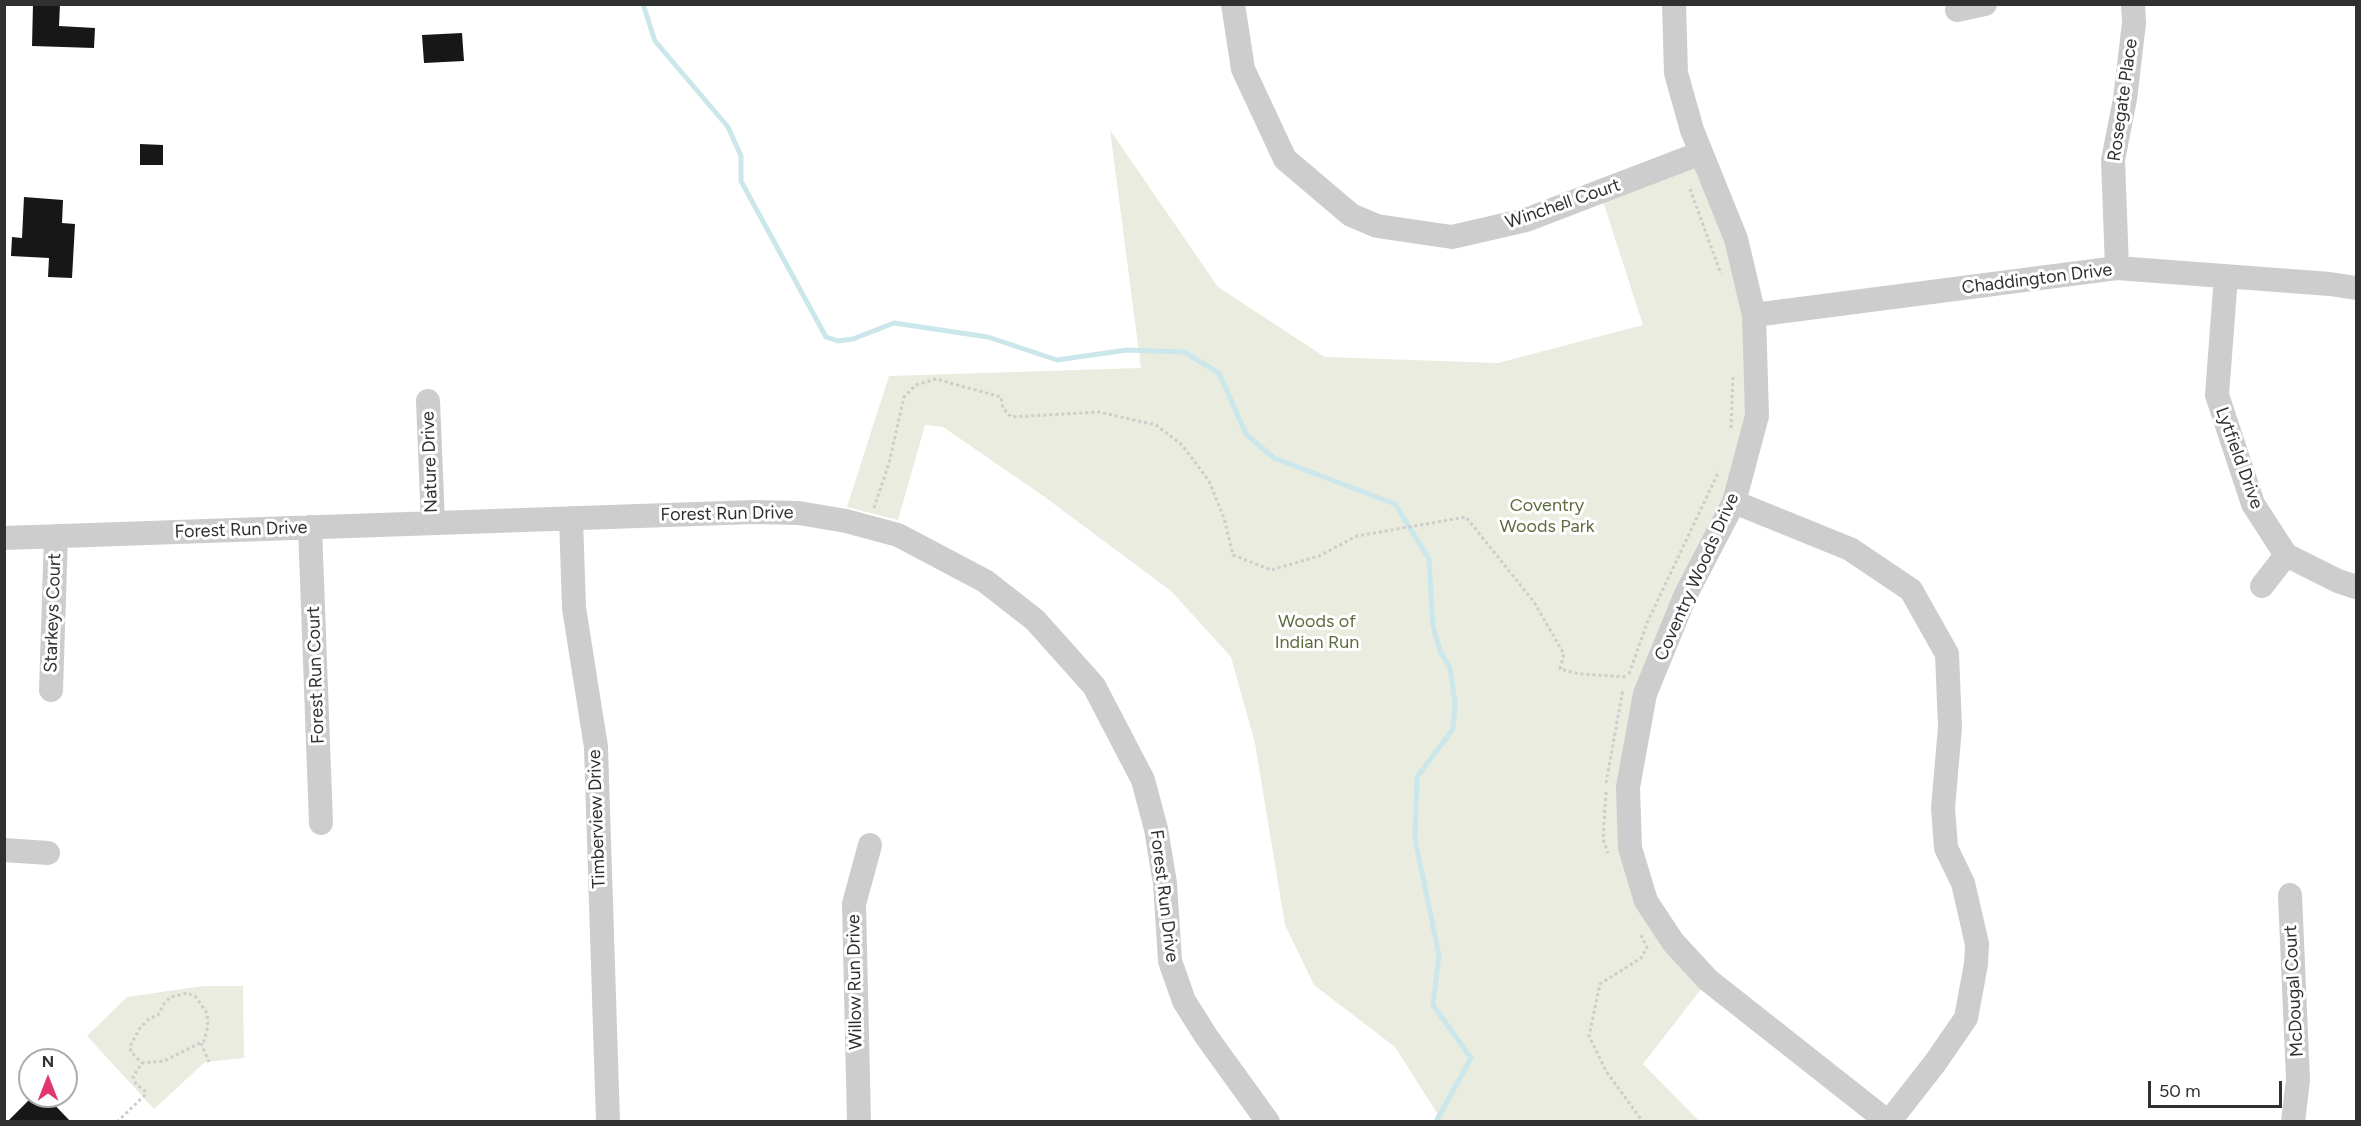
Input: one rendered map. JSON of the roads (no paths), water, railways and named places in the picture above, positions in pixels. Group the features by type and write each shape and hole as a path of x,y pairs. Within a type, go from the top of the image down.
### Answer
{"street":[{"name":"Winchell Court","path":"1233,4 1243,69 1285,159 1351,215 1377,226 1452,237 1526,220 1701,153"},
{"name":"Coventry Woods Drive","path":"1674,4 1676,73 1701,153 1736,239 1754,315 1757,416 1734,502 1686,594 1645,694 1628,787 1630,848 1646,901 1674,942 1708,980 1889,1122"},
{"path":"1958,10 1984,4"},
{"name":"Rosegate Place","path":"2116,268 2113,160 2125,99 2134,23 2133,4"},
{"name":"Chaddington Drive","path":"1754,315 2116,268 2356,288"},
{"name":"Lytfield Drive","path":"2226,276 2217,395 2253,504 2286,555"},
{"name":"Nature Drive","path":"428,401 433,524"},
{"path":"1734,502 1850,549 1911,590 1947,654 1950,727 1943,808 1946,848 1963,883 1977,944 1976,964 1966,1018 1935,1063 1889,1122"},
{"name":"Forest Run Drive","path":"4,538 765,512 799,513 866,526 898,535 985,581 1035,620 1094,686 1143,780 1156,829 1165,883 1170,961 1184,1001 1206,1036 1268,1122"},
{"name":"Timberview Drive","path":"571,518 574,608 596,747 608,1122"},
{"name":"Forest Run Court","path":"310,527 321,823"},
{"name":"Starkeys Court","path":"51,690 56,536"},
{"path":"2262,586 2286,555 2338,581 2356,587"},
{"name":"Willow Run Drive","path":"859,1122 854,904 870,845"},
{"path":"4,850 48,853"},
{"name":"McDougal Court","path":"2290,895 2298,1080 2293,1122"}],"waterway":[{"path":"643,4 655,41 728,127 741,156 741,181 826,337 838,341 853,339 894,323 988,337 1057,360 1127,350 1184,352 1219,373 1246,434 1274,458 1395,504 1429,559 1433,626 1440,651 1450,668 1455,703 1453,729 1417,777 1415,839 1439,955 1433,1005 1471,1058 1436,1122"}],"park label":[{"name":"Coventry Woods Park","path":"1547,516"},
{"name":"Woods of Indian Run","path":"1317,632"}]}
